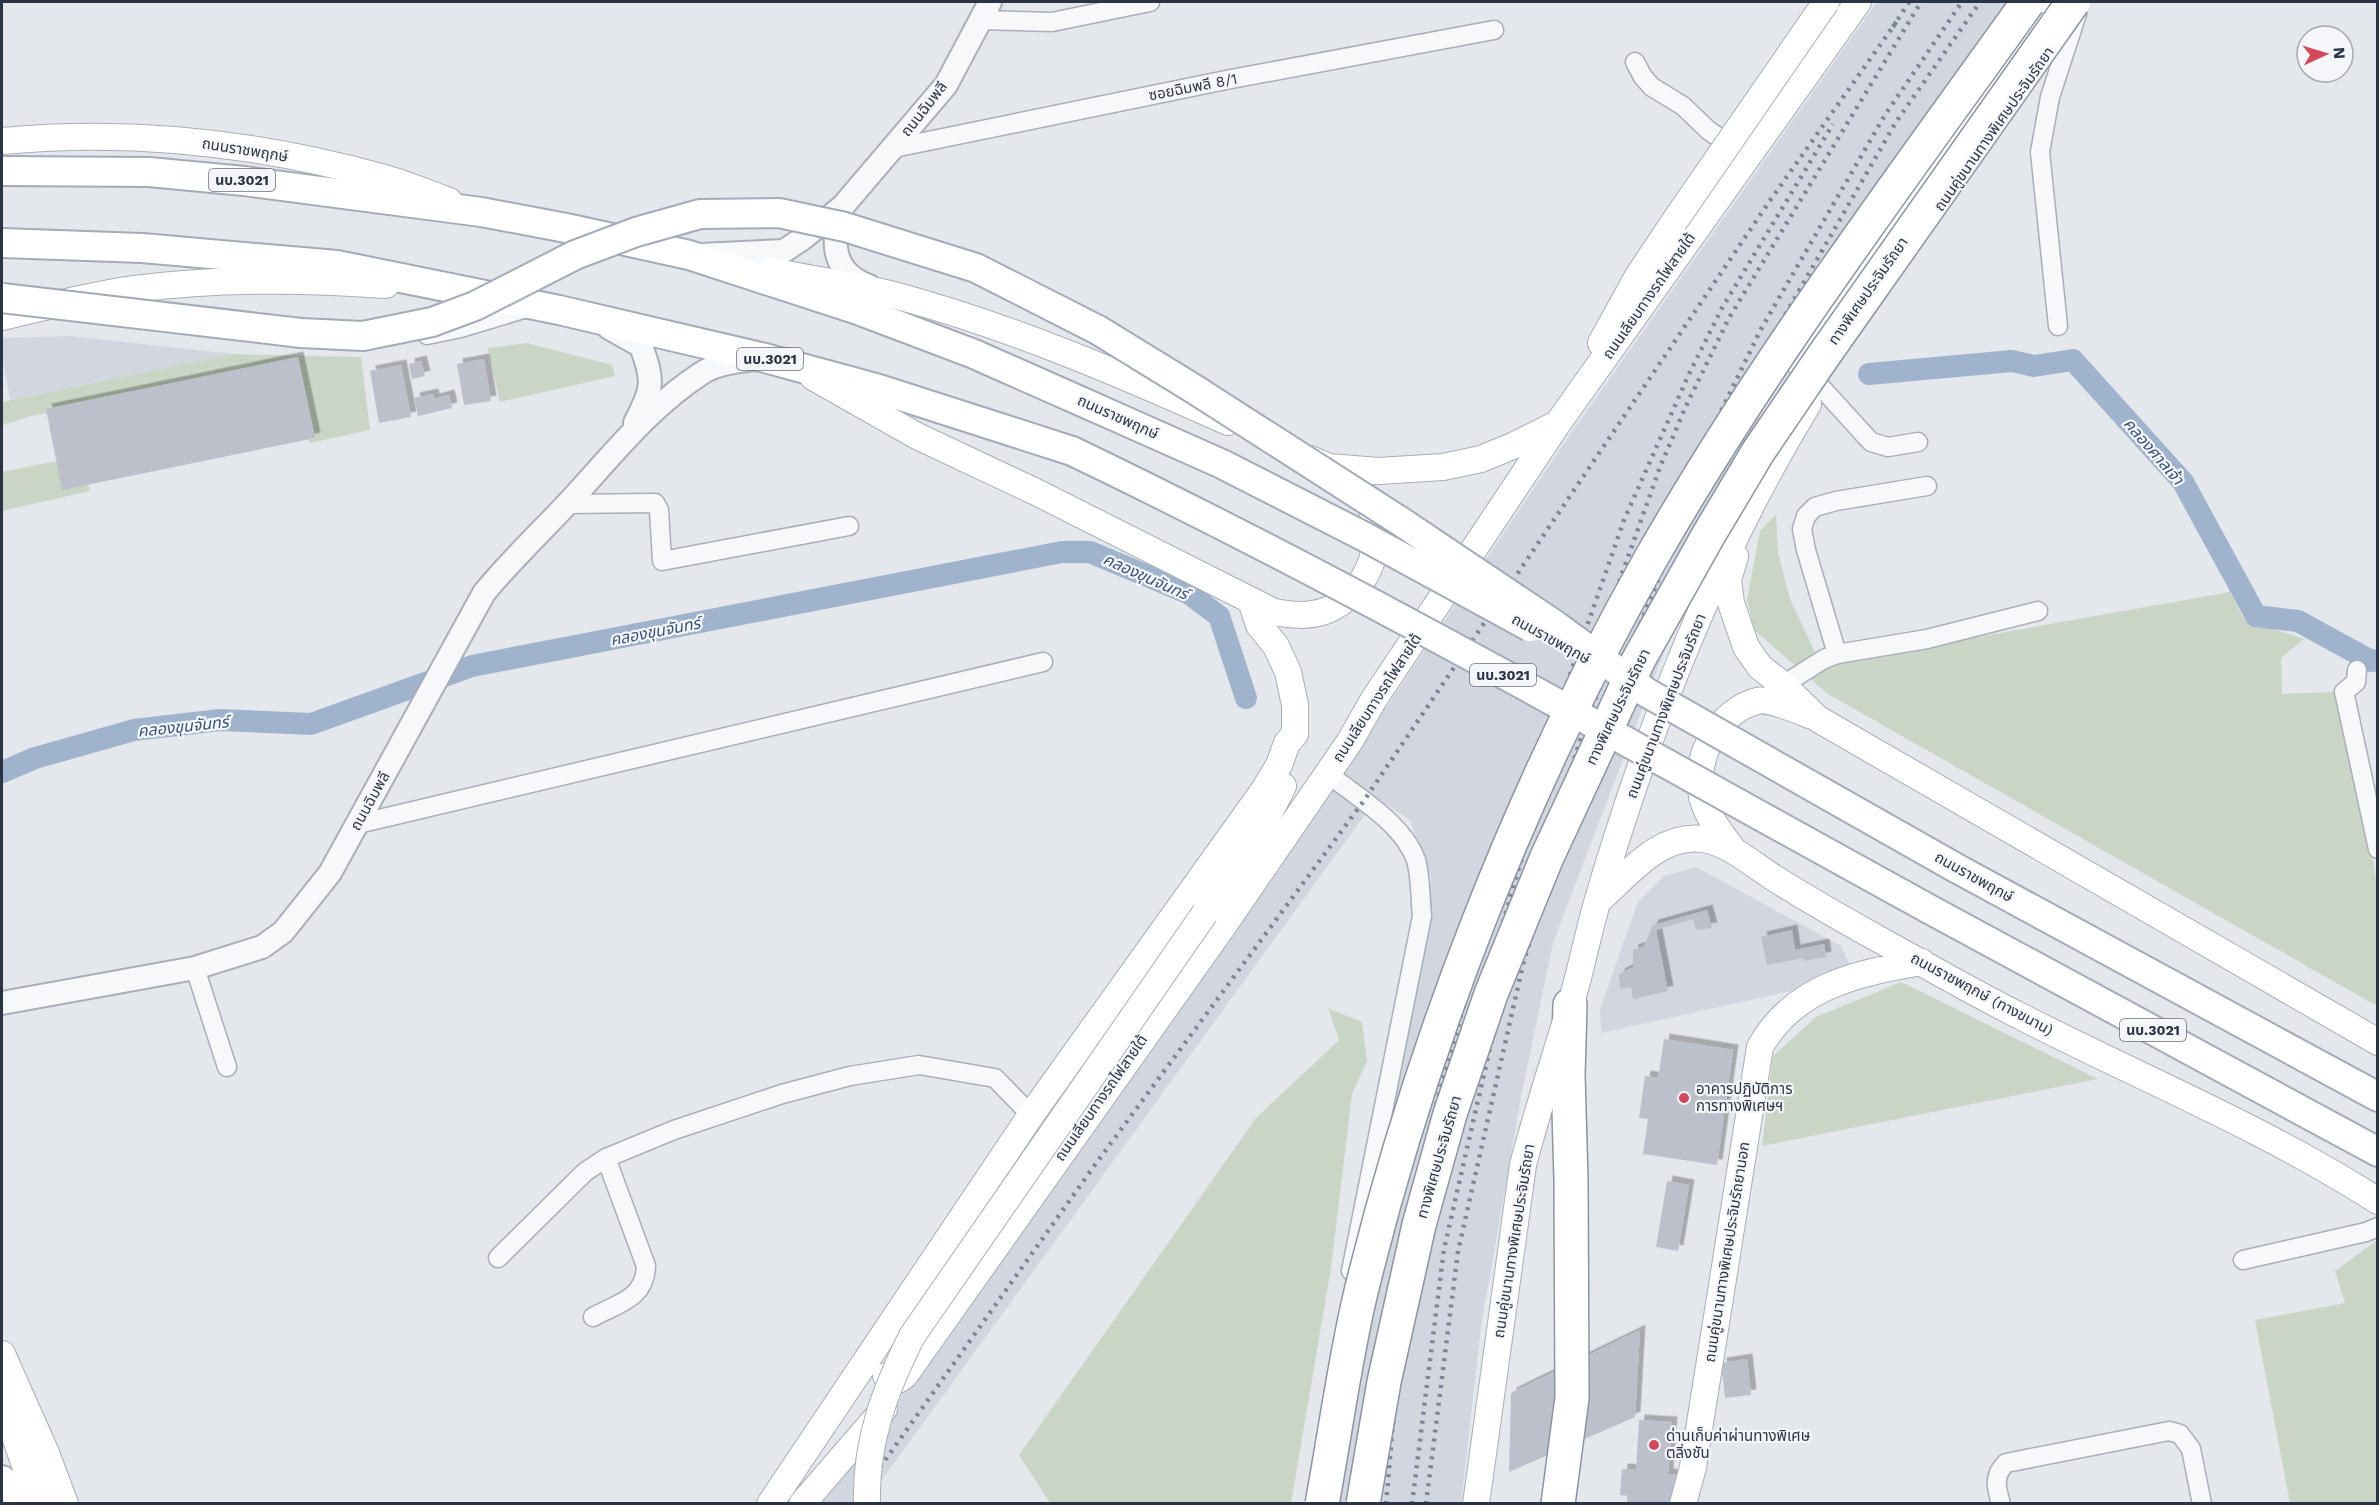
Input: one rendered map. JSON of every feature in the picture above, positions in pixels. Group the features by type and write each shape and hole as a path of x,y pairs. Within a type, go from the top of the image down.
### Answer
{"highway":[{"path":"1322,1503 1359,1299 1437,1031 1508,852 1557,739 1648,564 1709,460 1817,298 2028,2"},
{"name":"ทางพิเศษประจิมรัถยา","path":"1363,1503 1384,1382 1419,1225 1450,1114 1491,994 1547,857 1639,659 1758,452 1824,355 2079,6"},
{"path":"1558,1503 1572,1398 1568,1075 1570,1005"}],"main road":[{"path":"1573,403 1617,310 1674,222 1826,2"},
{"name":"ถนนเลียบทางรถไฟสายใต้","path":"854,1378 873,1370 898,1380 905,1376 1226,922 1350,741 1374,699 1558,423 1653,293 1745,158 1858,2"},
{"path":"1781,448 1787,397 1792,378 1820,332 2047,2"},
{"name":"ถนนคู่ขนานทางพิเศษประจิมรัถยา","path":"1476,1503 1523,1165 1598,901 1659,717 1716,578 1744,517 1781,448 1911,251 1958,175 2079,6"},
{"name":"ถนนราชพฤกษ์","path":"2,141 33,138 127,137 197,142 267,152 382,177 481,212"},
{"name":"ถนนราชพฤกษ์","path":"2,171 137,172 337,191 481,212 899,296 984,322 1104,366 1329,467 1378,471 1443,467 1481,459 1558,423"},
{"path":"6,310 363,336 432,322 475,306 575,255 636,232 700,214 779,213 845,227 976,268 1098,330 1194,388 1448,552 1555,625 1645,692"},
{"name":"นบ.3021","path":"2,243 142,248 337,266 461,290 765,358 879,389 1072,451 1201,513 2378,1152"},
{"name":"ถนนราชพฤกษ์","path":"689,255 858,310 974,354 1222,464 1365,537 1956,868 2378,1098"},
{"path":"6,310 135,289 188,283 322,282 461,290"},
{"path":"794,366 918,436 1036,492 1274,612 1300,616 1324,611 1347,598 1364,579 1374,556 1377,530 1371,506 1359,489 1346,477 1329,467"},
{"path":"1744,517 1728,580 1731,603 1746,647 1760,667 1783,685 1818,719"},
{"path":"1250,851 1291,768 1297,745 1295,705 1288,672 1276,646 1259,625 1251,601"},
{"path":"867,1503 867,1480 875,1426 893,1375 912,1336 1205,913 1336,735 1374,699"},
{"path":"1735,852 1706,809 1701,790 1703,765 1709,741 1723,721 1739,709 1759,700 1784,705 1818,719 2378,1042"},
{"path":"770,1503 1030,1114 1264,790 1279,765 1287,743 1295,734"},
{"name":"ถนนราชพฤกษ์ (ทางขนาน)","path":"1598,901 1659,848 1674,841 1689,838 1706,839 1735,852 1807,897 2019,1015 2229,1117 2296,1152 2378,1202"},
{"name":"ถนนคู่ขนานทางพิเศษประจิมรัถยานอก","path":"1683,1503 1693,1467 1760,1047 1781,1016 1825,987 1853,976 1922,962"},
{"path":"2313,1061 2378,1086"},
{"path":"2,1354 46,1453 65,1503"},
{"path":"802,1503 890,1402 892,1389 886,1376"},
{"path":"2,1398 38,1503"},
{"path":"1484,1436 1495,1503"},
{"path":"2,1480 10,1503"}],"street":[{"path":"984,11 1052,22 1150,2"},
{"path":"2058,326 2040,152 2050,97 2079,6"},
{"name":"ถนนฉิมพลี","path":"689,255 784,251 843,206 946,85 984,11"},
{"name":"ซอยฉิมพลี 8/1","path":"894,148 1226,80 1494,30"},
{"path":"1635,62 1642,77 1652,87 1683,106 1708,130 1745,158"},
{"name":"ถนนฉิมพลี","path":"843,206 836,225 836,247 841,268 856,282 899,296"},
{"path":"6,310 291,342 384,344 461,328 535,305"},
{"name":"ถนนฉิมพลี","path":"585,316 641,346 651,371 650,393 629,435"},
{"name":"ถนนฉิมพลี","path":"2,1003 195,968 262,947 283,932 330,873 484,593 509,562 567,504 629,435 678,390 704,372 726,363 765,358"},
{"path":"1820,386 1871,442 1888,447 1918,442"},
{"path":"1837,654 1806,550 1802,529 1806,516 1815,507 1836,501 1927,486"},
{"path":"567,504 655,503 659,510 662,561 849,526"},
{"path":"1783,685 1824,659 1837,654 1927,639 2038,611"},
{"path":"358,824 1043,662"},
{"path":"2357,670 2355,682 2344,692 2378,849"},
{"path":"1308,1503 1313,1465 1390,1067 1422,916 1415,860 1403,838 1392,822 1327,774"},
{"path":"195,968 227,1067"},
{"path":"498,1258 585,1172 606,1158 674,1130 782,1094 850,1076 919,1065 995,1078 1030,1114"},
{"path":"593,1317 639,1292 645,1279 646,1266 606,1158"},
{"path":"2243,1260 2366,1232 2378,1227"},
{"path":"2001,1503 1996,1480 1999,1470 2006,1463 2169,1431 2180,1434 2191,1449 2202,1503"}],"shaded area":[{"path":"1877,2 2013,2 1849,230 1760,416 1673,628 1553,943 1521,1097 1481,1327 1461,1503 1316,1503 1429,924 1431,876 1410,820 1377,798 865,1503 820,1504 915,1379 1344,770 1571,433"},
{"path":"71,336 233,354 10,400 2,354 2,338"},
{"path":"1696,867 1841,946 1851,968 1814,986 1601,1033 1600,1009 1638,902 1664,876"}],"green space":[{"path":"527,343 612,365 615,376 500,402 488,348"},
{"path":"233,354 361,357 370,430 310,443 285,374 35,415 2,425 2,402"},
{"path":"82,456 90,491 2,511 2,472"},
{"path":"1776,514 1778,553 1790,599 1821,665 2230,592 2244,619 2304,639 2281,658 2282,694 2335,692 2374,865 2378,897 2377,1006 1828,694 1754,630 1747,600 1760,531"},
{"path":"1901,982 2098,1079 1762,1146 1773,1056 1816,1017"},
{"path":"1328,1008 1362,1022 1367,1061 1352,1094 1331,1268 1291,1503 1050,1503 1019,1455 1256,1118 1339,1040"},
{"path":"2376,1241 2378,1242 2377,1503 2290,1503 2255,1320 2345,1303 2335,1271"}],"building":[{"path":"298,357 315,438 62,490 46,409"},
{"path":"484,359 491,401 464,405 457,364"},
{"path":"421,361 425,376 412,379 409,364"},
{"path":"401,365 411,417 379,423 370,371"},
{"path":"433,394 434,399 449,395 452,408 418,416 414,398"},
{"path":"1707,910 1712,928 1696,930 1693,919 1656,930 1668,991 1633,999 1631,987 1620,989 1619,974 1633,967 1633,950 1644,946 1653,925"},
{"path":"1792,930 1795,950 1824,944 1826,957 1803,961 1803,958 1767,965 1761,937"},
{"name":"อาคารปฏิบัติการ การทางพิเศษฯ","path":"1664,1039 1733,1050 1717,1165 1643,1154 1648,1119 1639,1118 1645,1076 1658,1078"},
{"path":"1667,1181 1689,1185 1678,1251 1656,1247"},
{"path":"1640,1330 1635,1417 1509,1472 1511,1393"},
{"path":"1747,1359 1751,1395 1725,1398 1721,1363"},
{"name":"ด่านเก็บค่าผ่านทางพิเศษ ตลิ่งชัน","path":"1639,1420 1672,1422 1668,1474 1677,1475 1676,1504 1627,1504 1627,1496 1620,1495 1622,1469 1636,1470"}],"waterway":[{"name":"คลองศาลเจ้า","path":"1869,374 2012,361 2034,366 2073,360 2183,482 2256,616 2298,621 2371,661 2378,660"},
{"name":"คลองขุนจันทร์","path":"2,772 35,758 134,730 220,720 311,724 472,666 1062,552 1090,552 1188,593 1219,616 1246,698"}],"railway":[{"path":"1893,27 1909,2"},
{"path":"1386,1504 1395,1400 1476,1015 1526,844 1660,467 1686,406 1729,318 1921,2"},
{"path":"1412,1504 1444,1249 1511,956 1587,719 1670,516 1761,329 1885,115 1962,2"},
{"path":"1426,1504 1458,1251 1524,960 1600,724 1682,521 1773,336 1896,122 1980,2"},
{"path":"854,1504 1097,1162 1363,802 1769,202 1897,21"},
{"path":"1372,1504 1383,1402 1426,1142 1485,929 1548,738 1624,520 1689,374 1722,308 1833,124"}],"place":[{"name":"อาคารปฏิบัติการ การทางพิเศษฯ","path":"1684,1098"},
{"name":"ด่านเก็บค่าผ่านทางพิเศษ ตลิ่งชัน","path":"1654,1445"}]}
